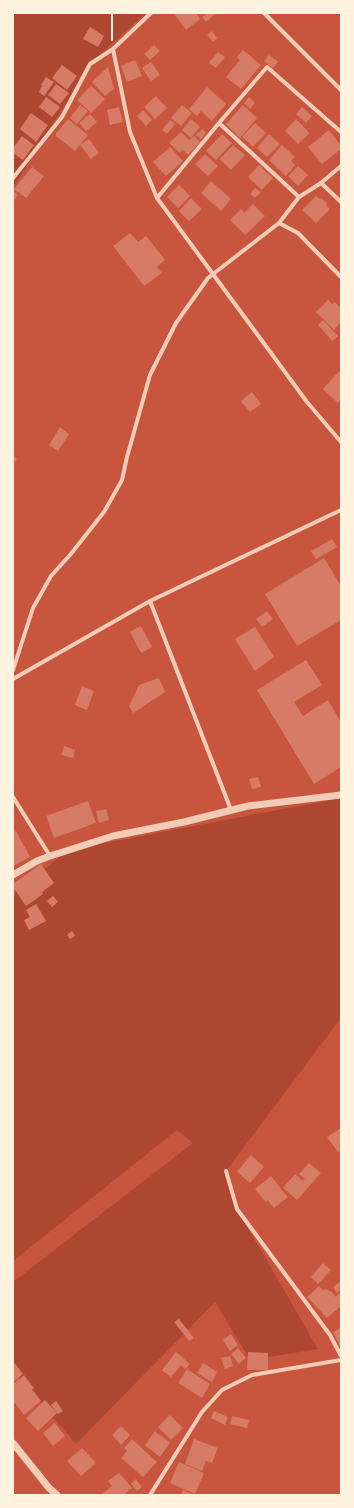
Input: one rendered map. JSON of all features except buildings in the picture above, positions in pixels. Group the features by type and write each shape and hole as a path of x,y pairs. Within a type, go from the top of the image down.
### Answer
{"street":[{"path":"13,178 62,117 90,64 113,49 151,13"},
{"path":"264,13 341,90"},
{"path":"113,49 130,132 158,198 306,402 341,442"},
{"path":"158,198 267,67 341,132"},
{"path":"219,124 299,197"},
{"path":"13,670 33,608 51,576 70,555 104,512 122,480 150,375 176,323 212,274 279,223 299,197 321,183 341,166"},
{"path":"321,183 341,202"},
{"path":"279,223 298,233 341,277"},
{"path":"13,679 150,601 341,510"},
{"path":"150,601 231,810"},
{"path":"13,875 37,861 113,836 184,822 248,806 341,795"},
{"path":"13,797 50,856"},
{"path":"226,1171 237,1209 330,1335 341,1356"},
{"path":"150,1495 202,1412 222,1390 252,1375 341,1360"},
{"path":"13,1443 51,1492 57,1495"}],"path":[{"path":"112,13 113,49"}],"shaded area":[{"path":"13,13 146,13 90,64 13,188"},
{"path":"341,798 341,1018 226,1171 237,1209 318,1349 250,1360 215,1302 76,1444 13,1371 13,1282 193,1143 177,1130 13,1261 13,895 68,850"}]}
